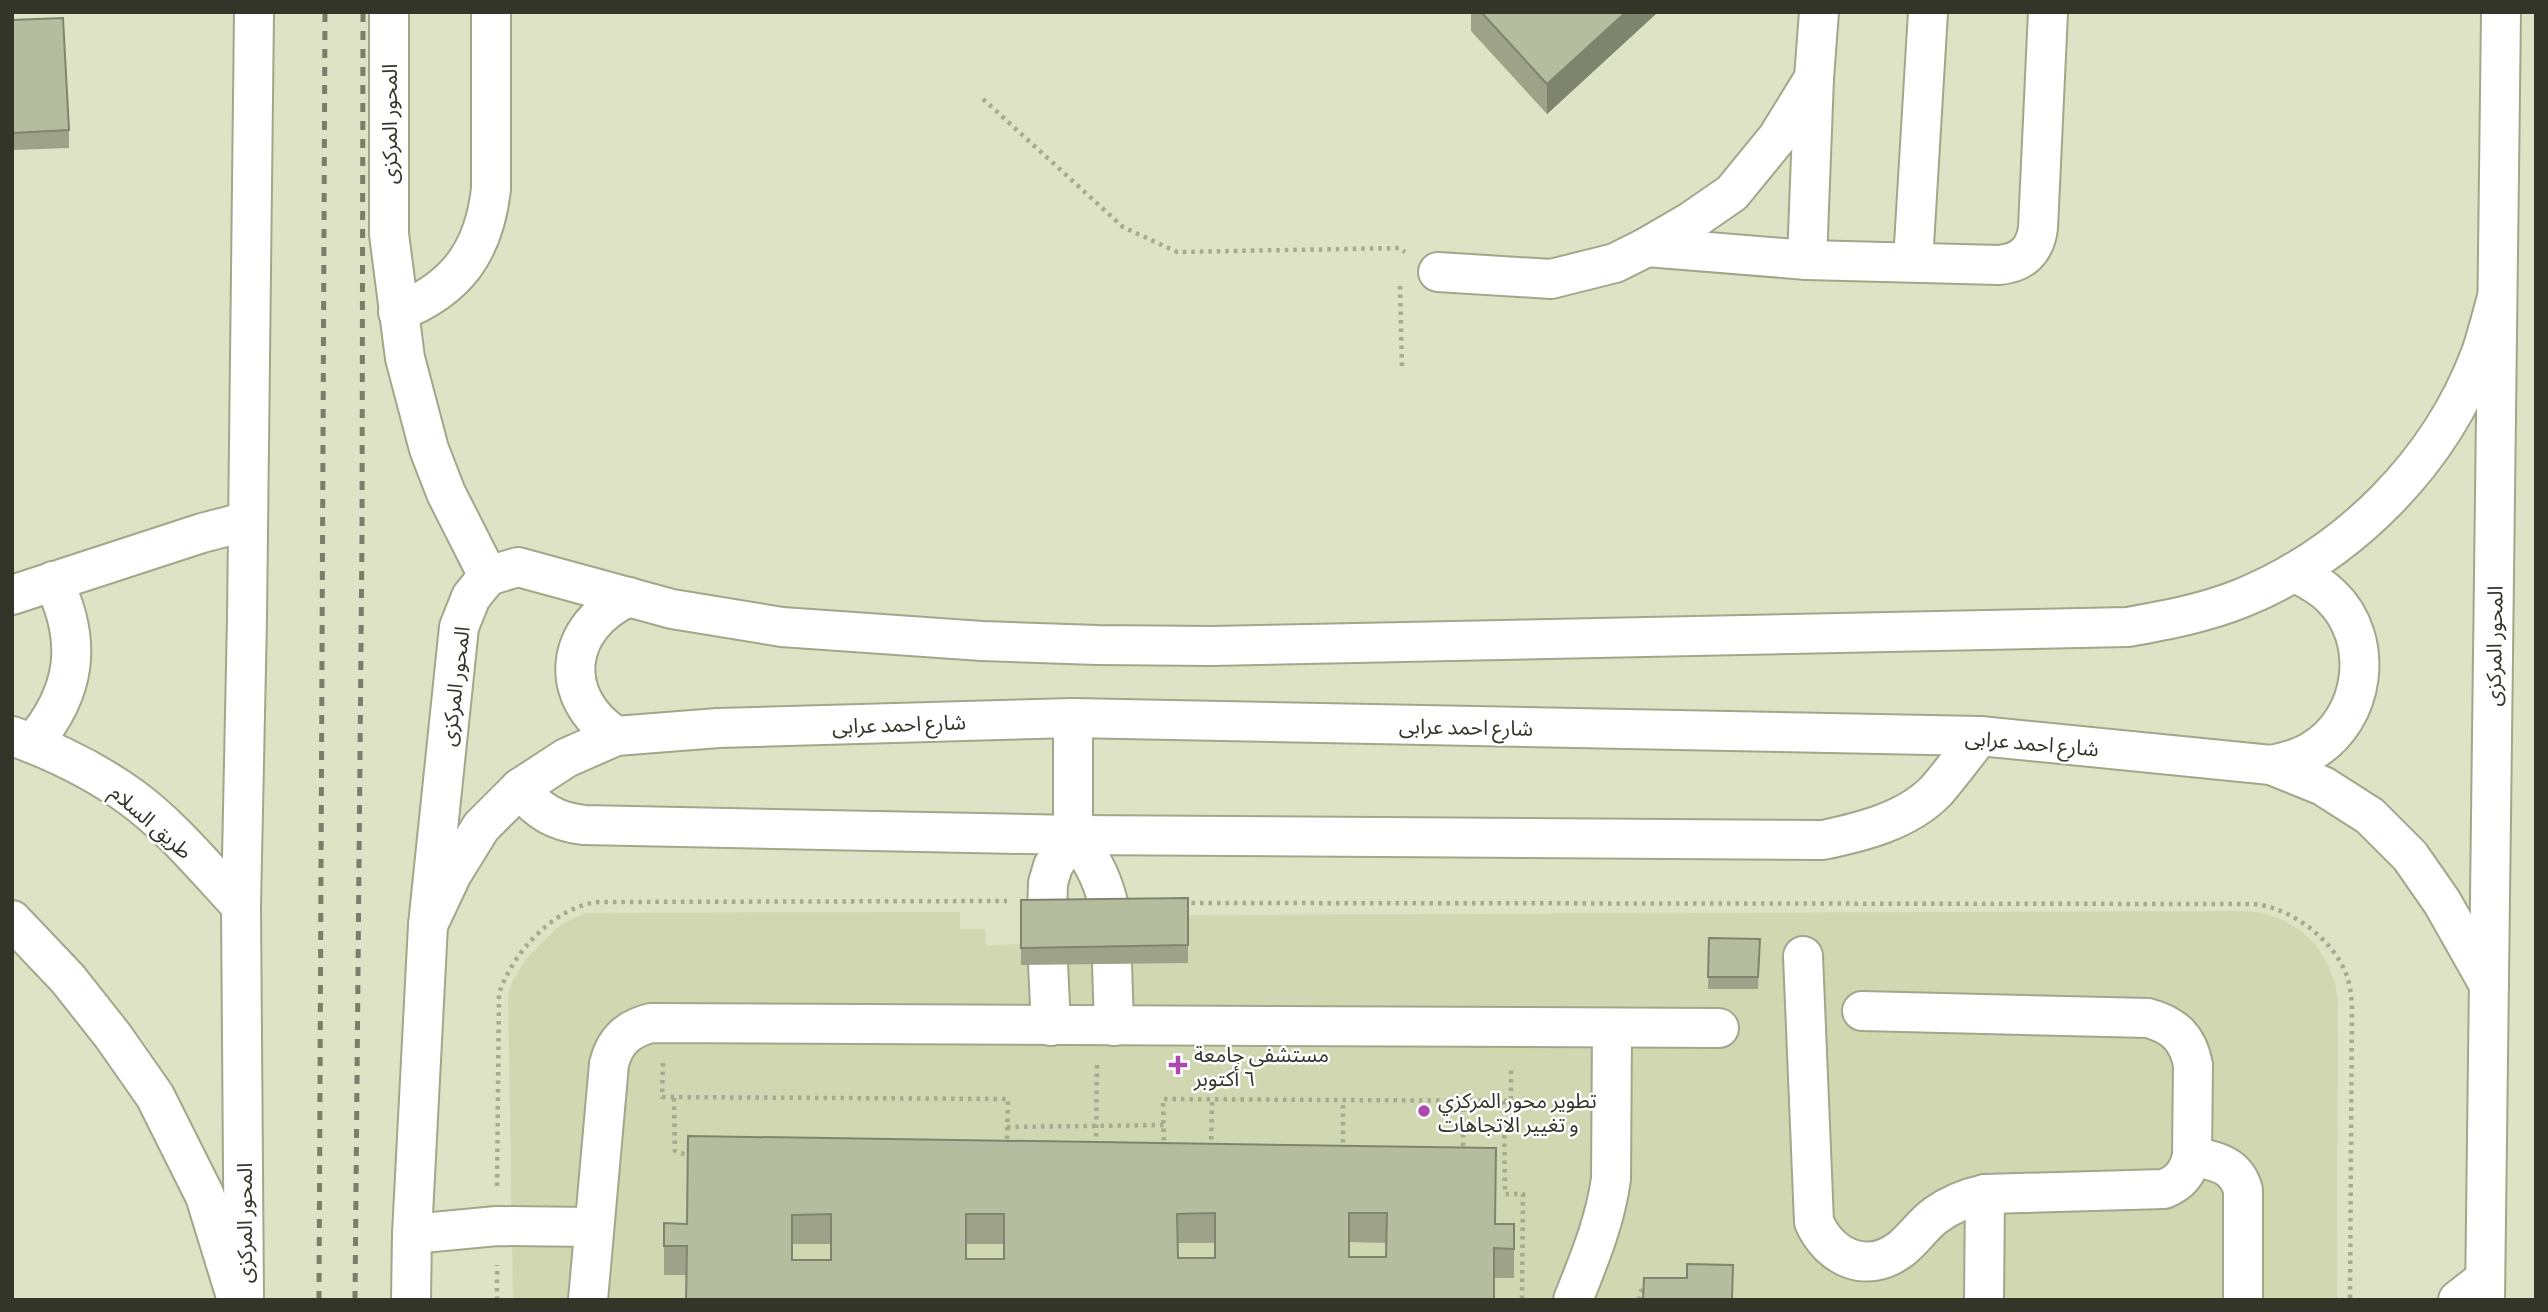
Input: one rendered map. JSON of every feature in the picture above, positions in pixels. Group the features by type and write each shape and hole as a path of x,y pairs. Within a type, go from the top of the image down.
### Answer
{"main road":[{"name":"المحور المركزى","path":"244,1300 241,906 254,12"},
{"name":"المحور المركزى","path":"388,12 389,234 405,358 429,449 465,535 488,576 471,597 459,627 428,925 411,1300"},
{"path":"398,312 420,303 457,275 482,235 491,189 491,12"},
{"path":"1807,260 1819,12"},
{"path":"1913,262 1928,12"},
{"path":"1647,247 1807,260 2012,264 2023,258 2031,250 2038,228 2048,12"},
{"name":"المحور المركزى","path":"2476,1293 2489,985 2501,12"},
{"path":"1438,272 1551,279 1615,263 1647,247 1732,193 1777,138 1814,78"},
{"path":"488,576 518,567 694,613 782,627 982,641 1097,645 1225,646 2128,627 2197,613 2242,598 2294,572 2342,540 2378,509 2424,456 2456,407 2480,354 2497,297"},
{"path":"12,595 202,533 248,521"},
{"path":"2271,765 2303,755 2330,737 2344,719 2354,699 2359,678 2360,656 2355,634 2345,613 2323,589 2294,572"},
{"path":"22,739 47,726 67,687 71,666 70,622 53,581"},
{"path":"616,736 601,727 589,713 576,681 575,663 579,645 593,622 613,604 629,597"},
{"path":"1047,917 1048,883 1053,866 1073,835 1073,718"},
{"name":"شارع احمد عرابى","path":"428,925 452,874 481,827 520,788 566,758 616,736 718,727 1073,718 1980,736 2271,765 2323,786 2370,816 2410,856 2442,902 2489,985"},
{"path":"520,788 541,811 569,823 584,825 1073,835 1823,840 1857,833 1911,810 1934,793 1980,736"},
{"name":"طريق السلام","path":"22,739 84,767 132,798 174,836 241,906"},
{"path":"1073,835 1096,866 1104,884 1111,916"},
{"path":"12,920 68,979 113,1035 155,1096 205,1196 237,1300"},
{"path":"1803,956 1814,1222 1820,1236 1843,1256 1859,1261 1874,1261 1889,1256 1902,1248 1944,1209 1970,1197 1985,1194 2164,1189 2175,1185 2183,1177 2192,1157 2193,1065 2184,1038 2162,1022 2148,1018 1862,1011"},
{"path":"1048,964 1051,1026"},
{"path":"1106,1026 1112,964"},
{"path":"588,1300 609,1064 618,1041 639,1026 664,1023 1719,1028"},
{"path":"1573,1300 1598,1237 1611,1179 1612,1029"},
{"path":"2192,1157 2224,1164 2240,1179 2243,1190 2242,1300"},
{"path":"1984,1300 1985,1194"},
{"path":"412,1234 497,1226 594,1227"}],"path":[{"path":"983,99 1124,228 1177,252 1399,248 1438,272"},
{"path":"1399,248 1399,261"},
{"path":"1400,275 1402,369"},
{"path":"1178,903 2253,904 2274,907 2293,917 2331,950 2347,975 2350,989 2350,1300"},
{"path":"1096,1153 1096,1126 1106,1026"},
{"path":"1164,1150 1163,1099 1511,1101 1511,1028"},
{"path":"702,1157 688,1157 675,1151 674,1098 1008,1099 1007,1150"},
{"path":"1211,1151 1212,1100"},
{"path":"1343,1100 1343,1152"},
{"path":"1463,1100 1463,1154"},
{"path":"1504,1101 1505,1194 1523,1194 1522,1300"},
{"path":"1007,1127 1164,1125"},
{"path":"1639,1300 1642,1290 1659,1290"}],"shaded area":[{"name":"تطوير محور المركزي و تغيير الاتجاهات","path":"960,912 960,929 985,929 986,946 1021,944 1188,915 2263,913 2283,920 2301,931 2316,945 2335,982 2338,1003 2337,1300 513,1300 508,995 512,982 526,959 560,925 585,913"}],"building":[{"path":"1481,12 1626,12 1547,84"},
{"path":"63,18 69,130 12,133 12,20"},
{"path":"1188,898 1188,945 1021,948 1021,900"},
{"path":"1709,938 1760,939 1758,977 1708,977"},
{"path":"688,1136 1496,1148 1495,1224 1514,1224 1514,1249 1494,1248 1494,1300 686,1300 687,1246 664,1246 664,1223 687,1224","holes":["1215,1213 1215,1258 1178,1258 1177,1214","1349,1213 1387,1213 1386,1257 1349,1257","831,1214 831,1260 792,1260 792,1215","966,1214 1004,1214 1004,1259 966,1259"]},
{"path":"1687,1264 1733,1265 1732,1300 1643,1300 1644,1278 1687,1278"}],"railway":[{"path":"319,1300 325,12"},
{"path":"355,1300 362,537 363,12"}],"place":[{"name":"مستشفى جامعة ٦ أكتوبر","path":"1178,1065"},
{"name":"تطوير محور المركزي و تغيير الاتجاهات","path":"1424,1111"}]}
